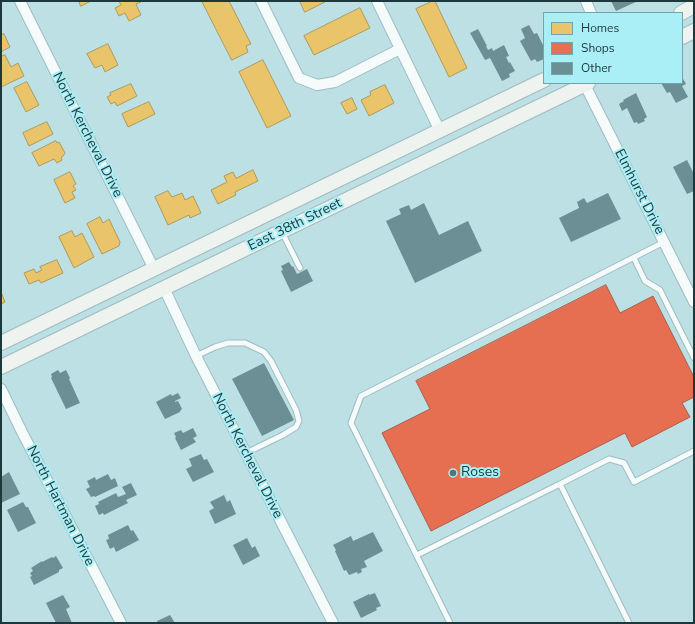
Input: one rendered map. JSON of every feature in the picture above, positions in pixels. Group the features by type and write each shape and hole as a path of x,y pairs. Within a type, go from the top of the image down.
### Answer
{"main road":[{"path":"683,12 694,6"},
{"path":"683,36 694,31"},
{"name":"East 38th Street","path":"1,343 543,80"},
{"name":"East 38th Street","path":"1,367 585,84"}],"street":[{"name":"North Kercheval Drive","path":"20,1 154,269"},
{"path":"261,1 298,78 317,85 335,82 400,49"},
{"path":"377,1 440,131"},
{"path":"586,1 592,12"},
{"name":"Elmhurst Drive","path":"585,84 694,302"},
{"name":"North Kercheval Drive","path":"164,288 196,356 332,623"},
{"name":"North Hartman Drive","path":"1,389 121,623"}],"lane":[{"path":"282,231 300,268"},
{"path":"450,623 351,423 361,396 664,242"},
{"path":"634,258 645,281 660,290 694,358"},
{"path":"196,356 228,343 245,343 264,352 271,361 296,410 299,421 296,427 283,435 246,453"},
{"path":"417,555 609,459 624,463 634,482 694,451"},
{"path":"560,484 629,623"}],"building: Homes":[{"path":"79,1 91,1 81,6"},
{"path":"119,1 140,1 141,2 136,4 141,15 129,21 125,13 119,16 115,8 121,5"},
{"path":"202,1 229,1 251,44 246,46 248,52 232,60"},
{"path":"300,1 324,1 325,2 305,12"},
{"path":"435,1 467,68 449,77 416,9"},
{"path":"360,8 370,28 314,55 304,36"},
{"path":"4,34 10,47 1,52 1,35"},
{"path":"108,44 118,65 105,72 102,65 95,68 87,54"},
{"path":"5,55 11,67 18,63 24,76 1,87 1,57"},
{"path":"263,60 291,116 267,128 239,72"},
{"path":"27,82 39,105 26,112 14,88"},
{"path":"131,84 137,96 117,106 115,102 111,104 107,97 111,95 110,93"},
{"path":"385,85 394,103 369,116 361,100 371,95 370,92"},
{"path":"352,98 357,109 347,114 341,103"},
{"path":"149,102 155,114 128,127 122,114"},
{"path":"47,122 53,134 29,146 23,133"},
{"path":"56,141 57,143 59,142 65,153 61,158 62,160 57,163 54,159 39,166 32,153"},
{"path":"253,170 258,181 235,192 236,195 218,204 211,190 227,182 224,176 233,172 236,178"},
{"path":"70,172 76,184 73,186 76,190 72,192 75,198 65,203 54,180"},
{"path":"168,191 172,197 182,193 185,200 193,196 201,213 190,218 189,215 168,225 155,197"},
{"path":"100,217 103,223 109,219 120,242 119,246 102,254 87,224"},
{"path":"72,231 75,237 82,233 94,257 74,268 59,237"},
{"path":"57,260 63,273 41,283 39,280 29,284 24,273 34,269 36,273 42,270 40,267"},
{"path":"1,292 5,302 1,304"}],"building: Shops":[{"path":"606,285 620,313 653,296 694,377 694,397 682,403 690,417 632,447 625,433 431,531 382,433 430,409 416,381"}],"building: Other":[{"path":"611,1 638,1 616,11"},
{"path":"529,25 534,34 537,33 543,45 543,59 537,62 535,59 531,61 520,41 525,38 521,29"},
{"path":"478,29 488,50 492,48 493,51 504,45 509,56 506,57 515,71 509,74 510,77 502,81 490,58 485,60 470,33"},
{"path":"683,79 686,84 682,86 688,97 676,103 670,92 667,93 662,84 683,84"},
{"path":"636,93 647,117 644,119 645,121 638,124 637,122 634,123 627,108 622,111 619,104"},
{"path":"687,160 694,174 694,191 687,194 673,167"},
{"path":"608,193 621,219 571,242 559,218 579,208 577,202 584,198 587,203"},
{"path":"424,203 439,235 468,221 482,251 415,283 386,221 401,214 399,209 409,205 411,210"},
{"path":"289,262 297,274 307,269 313,281 291,292 281,271 283,270 281,266"},
{"path":"264,363 294,420 262,436 232,379"},
{"path":"58,370 60,373 66,370 80,403 66,409 51,378 51,374"},
{"path":"178,393 181,398 175,402 178,401 182,409 180,412 165,419 156,402 171,394 172,396"},
{"path":"193,428 197,436 193,438 196,442 181,450 174,433 181,430 183,433"},
{"path":"201,454 204,460 207,459 214,472 193,482 186,469 192,466 189,459"},
{"path":"9,472 20,494 1,503 1,477"},
{"path":"108,474 111,480 115,478 118,486 95,497 91,497 86,489 90,487 87,481 95,477 96,480"},
{"path":"131,483 137,495 126,500 128,503 104,515 103,513 99,515 95,506 99,504 98,502 116,493 118,497 126,494 122,487"},
{"path":"224,495 227,502 230,500 236,514 215,524 209,511 214,508 210,502"},
{"path":"23,502 26,507 28,507 36,523 18,532 7,510"},
{"path":"128,525 139,540 116,552 114,547 110,549 106,540 109,539 108,535"},
{"path":"373,532 383,551 364,561 367,567 361,569 362,572 349,575 346,570 344,571 333,545 351,536 353,541"},
{"path":"247,538 252,548 255,546 260,556 243,565 233,545"},
{"path":"56,556 63,568 59,570 59,572 34,585 30,577 32,576 30,573 33,571 31,568 42,561"},
{"path":"375,593 381,606 376,608 377,610 361,618 353,602 369,594"},
{"path":"63,595 70,607 66,609 72,623 56,623 46,603"},
{"path":"170,615 175,623 158,623 157,621"}],"place":[{"name":"Roses","path":"453,473"}]}
